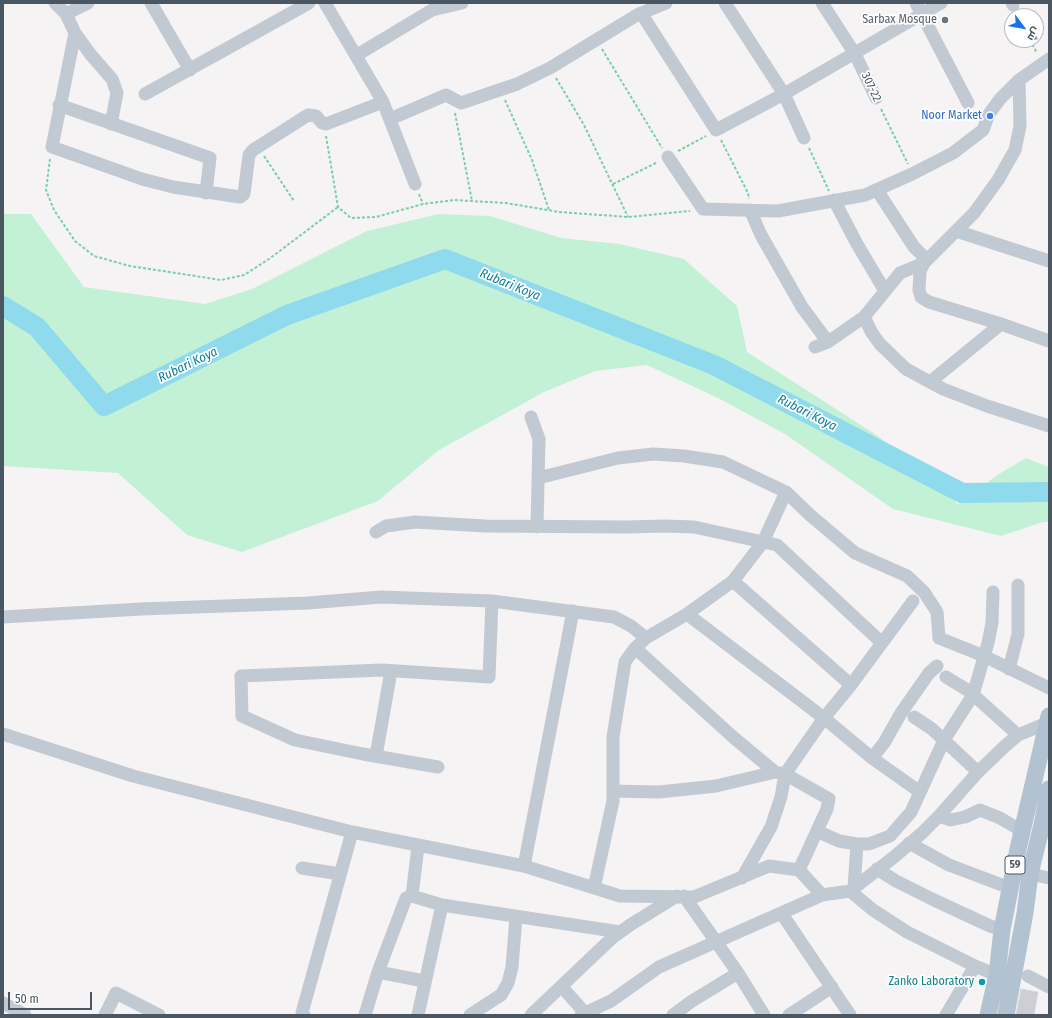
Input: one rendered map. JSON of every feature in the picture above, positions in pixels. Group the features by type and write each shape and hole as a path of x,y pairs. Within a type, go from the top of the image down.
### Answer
{"main road":[{"name":"59","path":"988,1015 997,975 1002,930 1010,888 1048,720"},
{"name":"59","path":"1006,1015 1025,913 1030,874 1046,827 1049,789"}],"street":[{"path":"55,3 66,14 76,33 91,55 112,79 117,93 111,124"},
{"path":"66,14 88,3"},
{"path":"151,3 190,70"},
{"path":"145,94 309,3"},
{"path":"325,3 357,55 383,102 415,184"},
{"path":"357,55 432,10 462,3"},
{"path":"725,3 784,94 804,138"},
{"name":"307-22","path":"822,3 855,54 876,98"},
{"path":"641,13 716,130 855,54 919,9 941,3"},
{"path":"390,119 446,95 450,96 456,102 461,103 501,90 550,68 641,13 659,5"},
{"path":"919,9 968,103"},
{"path":"76,33 59,105 52,147 142,179 206,193 238,198 242,196 249,155 258,147 308,115 316,116 324,124 383,102"},
{"path":"668,157 703,209 778,211 865,195 912,174 953,153 983,130 989,114 1000,98 1019,80 1049,59"},
{"path":"815,348 828,342 864,317 900,273 925,261 978,207 998,180 1015,150 1020,126 1019,80"},
{"path":"59,105 210,158 206,193"},
{"path":"877,190 914,247 925,261"},
{"path":"834,200 857,244 885,291"},
{"path":"750,210 761,235 802,307 828,342"},
{"path":"956,231 1049,261"},
{"path":"925,261 920,271 919,290 921,297 929,302 1001,324 1049,341"},
{"path":"864,317 872,333 880,344 906,369 930,382 987,406 1049,426"},
{"path":"930,382 1001,324"},
{"path":"531,417 539,439 537,527"},
{"path":"538,478 618,458 653,454 684,456 723,462 786,492 810,515 855,553 907,576 924,592 937,612 939,638 984,656 1049,688"},
{"path":"594,888 613,801 613,737 625,662 635,648 646,638 687,614 733,581 763,542 786,492"},
{"path":"376,532 386,526 415,522 537,527 694,527 777,545 882,643"},
{"path":"733,581 851,685"},
{"path":"1009,669 1018,634 1018,585"},
{"path":"817,831 839,841 857,844 870,844 890,836 911,812 944,740 973,695 992,623 993,592"},
{"path":"3,617 141,609 308,603 381,597 492,601 614,617 631,626 646,638"},
{"path":"438,767 295,740 242,716 241,676 392,671 489,677 492,601"},
{"path":"613,791 659,792 716,786 780,773 851,685 913,601"},
{"path":"524,866 573,611"},
{"path":"687,614 824,718 872,758 920,792"},
{"path":"635,648 734,737 780,773 829,799 827,809 799,870"},
{"path":"872,758 884,743 901,713 928,674 937,666"},
{"path":"376,756 392,671"},
{"path":"946,677 973,695 1018,735"},
{"path":"914,717 944,740 978,772"},
{"path":"561,986 584,1014 611,1001 658,967 782,914 822,895 852,889 894,857 939,816 978,772 1018,735 1048,720"},
{"path":"3,734 133,776 352,832 524,866 620,896 685,896"},
{"path":"742,878 771,827 781,797 780,773"},
{"path":"939,816 950,820 965,817 980,810 1000,818 1022,831"},
{"path":"304,1015 302,1013 352,832"},
{"path":"909,843 949,865 1010,888"},
{"path":"852,889 857,844"},
{"path":"412,896 418,846"},
{"path":"531,1015 620,932 685,896 742,878 769,866 799,870 822,895"},
{"path":"302,868 340,874"},
{"path":"877,869 896,882 990,926 1002,930"},
{"path":"1030,874 1049,878"},
{"path":"852,889 873,910 907,932 975,966 997,975"},
{"path":"365,1015 378,972 406,898 412,896 442,905 620,932"},
{"path":"685,896 738,973 764,1015"},
{"path":"418,1015 424,981 442,905"},
{"path":"782,914 850,1015"},
{"path":"470,1015 500,995 508,983 512,967 516,916"},
{"path":"946,1015 975,966"},
{"path":"378,972 424,981"},
{"path":"673,1015 692,1001 738,973"},
{"path":"1028,976 1049,987"},
{"path":"789,1015 832,987"},
{"path":"105,1015 116,993 159,1015"},
{"path":"3,1003 25,1015"}],"path":[{"path":"596,40 668,157"},
{"path":"550,68 584,125 628,217"},
{"path":"501,90 532,160 549,210"},
{"name":"307-22","path":"876,98 912,174"},
{"path":"456,102 456,116 472,201"},
{"path":"324,124 338,207 351,218 376,217 423,204 454,200 506,203 549,210 628,217 703,209"},
{"path":"613,184 668,157 716,130 748,193 750,210"},
{"path":"804,138 834,200"},
{"path":"52,147 46,190 54,210 75,241 94,256 130,266 221,280 244,275 269,259 338,207"},
{"path":"258,147 294,201"}],"green space":[{"path":"3,214 31,214 84,287 205,304 252,289 367,231 439,214 490,216 561,238 619,244 684,259 737,306 747,352 878,436 958,504 999,474 1026,458 1049,467 1049,522 1043,522 1001,536 893,509 785,434 720,399 647,365 595,371 544,392 439,450 378,501 242,552 187,535 118,473 3,466"}],"building":[{"path":"1021,989 1038,992 1034,1015 1016,1015"}],"waterway":[{"name":"Rubari Koya","path":"3,306 37,327 104,406 287,315 445,259 714,365 962,493 1049,492"}],"place":[{"name":"Sarbax Mosque","path":"945,20"},
{"name":"Noor Market","path":"990,116"},
{"name":"Zanko Laboratory","path":"982,982"}]}
